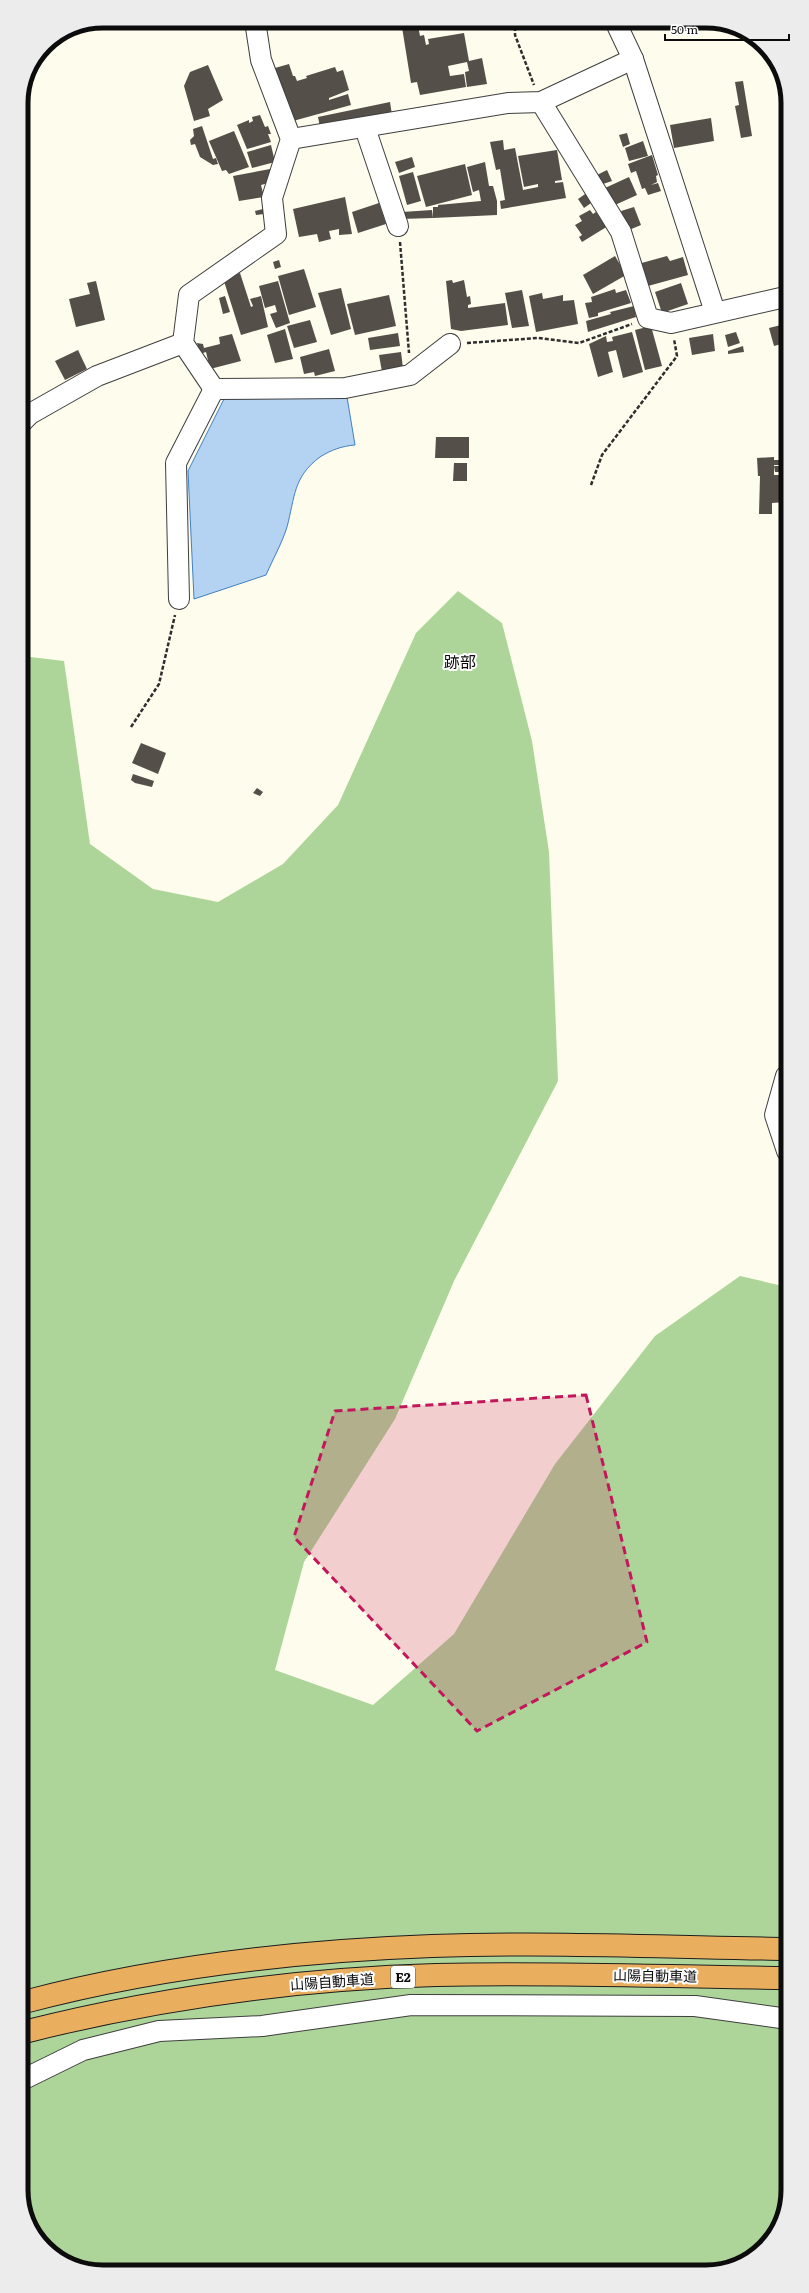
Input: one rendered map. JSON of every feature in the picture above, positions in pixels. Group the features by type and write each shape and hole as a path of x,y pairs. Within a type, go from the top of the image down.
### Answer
{"highway":[{"name":"山陽自動車道","path":"28,2001 192,1968 305,1954 433,1946 781,1949"},
{"name":"山陽自動車道","path":"28,2031 145,2006 218,1994 314,1982 443,1975 555,1974 781,1978"}],"street":[{"path":"214,389 183,343 188,296 276,234 272,198 291,139 261,60 256,28"},
{"path":"619,28 633,59 714,312"},
{"path":"291,139 508,104 541,102 633,59"},
{"path":"541,102 621,232 648,318 671,323 781,298"},
{"path":"365,128 398,226"},
{"path":"28,416 97,376 183,343"},
{"path":"214,389 345,388 410,375 450,344"},
{"path":"178,599 176,463 214,389"},
{"path":"781,1096 776,1115 781,1131"},
{"path":"28,2077 83,2050 160,2031 262,2026 411,2005 695,2006 781,2018"}],"path":[{"path":"515,28 515,35 541,102"},
{"path":"398,226 410,375"},
{"path":"450,344 538,338 579,343 648,318"},
{"path":"591,485 602,455 677,356 671,323"},
{"path":"131,727 159,684 178,599"}],"highlighted area":[{"path":"586,1395 647,1642 477,1731 294,1537 335,1411"}],"green space":[{"path":"458,591 502,623 532,741 549,852 558,1081 454,1281 395,1419 304,1562 275,1670 373,1705 454,1634 555,1464 655,1336 740,1276 781,1286 780,2204 771,2227 759,2243 748,2252 730,2261 706,2265 98,2265 74,2259 61,2252 50,2243 34,2219 28,2190 28,657 64,661 90,844 153,889 218,902 283,864 338,805 416,633"}],"water":[{"path":"347,397 355,445 332,450 320,457 305,472 296,488 285,533 266,575 194,599 188,471 224,399"}],"building":[{"path":"402,28 418,28 420,36 424,35 426,45 429,44 428,39 464,33 469,61 482,58 487,84 467,87 465,72 469,71 467,62 448,66 450,76 464,74 466,87 420,95 417,82 411,83"},
{"path":"289,64 293,76 295,76 297,81 307,78 306,76 335,67 337,72 343,70 349,90 329,98 329,100 348,94 351,105 293,121 275,68"},
{"path":"208,65 223,100 208,109 210,116 194,121 184,86 190,72"},
{"path":"743,81 752,136 741,138 735,106 739,105 735,82"},
{"path":"390,102 392,115 320,127 318,117"},
{"path":"260,115 265,127 268,126 271,134 268,134 271,142 247,149 237,125 249,120 249,123 253,121 252,117"},
{"path":"711,118 714,141 674,148 670,125"},
{"path":"202,126 213,159 216,158 218,164 213,165 200,157 195,144 191,145 190,140 194,136 193,129"},
{"path":"234,131 249,167 229,174 226,170 222,171 209,141"},
{"path":"627,133 630,144 623,147 619,135"},
{"path":"503,140 504,150 515,148 523,190 538,187 538,184 524,187 518,156 557,150 562,180 555,181 555,183 563,182 566,198 501,209 500,201 505,200 500,169 496,170 490,142"},
{"path":"643,141 648,156 629,161 625,148"},
{"path":"271,145 275,162 252,168 247,152"},
{"path":"652,155 658,175 656,176 657,182 651,185 658,183 661,191 648,195 645,188 642,189 636,171 631,173 628,164"},
{"path":"412,157 415,167 399,173 395,162"},
{"path":"485,162 489,186 493,186 497,201 497,215 433,218 433,207 438,207 438,205 481,201 479,190 473,192 467,167"},
{"path":"465,164 472,195 426,207 417,176"},
{"path":"270,169 272,182 261,185 264,197 239,201 233,176"},
{"path":"607,170 612,181 600,185 595,176"},
{"path":"391,172 402,212 432,210 433,218 400,219 386,173"},
{"path":"413,172 421,201 407,205 399,176"},
{"path":"629,177 637,195 615,205 605,188"},
{"path":"588,192 594,201 584,208 578,199"},
{"path":"345,197 352,234 339,235 339,229 329,231 331,239 319,242 317,234 299,237 293,209"},
{"path":"379,203 386,224 358,233 352,212"},
{"path":"634,207 641,225 629,230 621,211"},
{"path":"263,209 264,214 256,215 255,211"},
{"path":"590,210 593,214 596,212 600,218 602,216 608,226 582,242 579,237 582,235 575,225 582,221 579,216"},
{"path":"615,256 626,275 593,294 583,275"},
{"path":"667,256 670,261 683,257 688,275 648,286 638,264"},
{"path":"279,260 281,267 275,269 273,262"},
{"path":"304,269 316,307 289,315 278,276"},
{"path":"240,273 251,307 253,306 250,299 261,296 268,327 241,335 223,278"},
{"path":"452,280 453,283 464,280 467,297 470,296 471,304 468,305 468,308 505,303 508,325 461,331 451,329 446,281"},
{"path":"96,281 105,320 76,327 69,299 90,294 87,283"},
{"path":"278,281 290,323 276,328 270,314 277,312 275,305 265,308 259,286"},
{"path":"681,283 688,304 662,313 655,292"},
{"path":"341,288 351,329 331,335 318,293"},
{"path":"615,289 616,293 626,290 631,303 598,313 598,316 589,318 585,303 592,302 591,297"},
{"path":"522,290 529,326 512,328 505,293"},
{"path":"542,293 543,299 563,295 563,301 574,300 578,324 536,332 529,296"},
{"path":"389,295 396,326 355,335 347,304"},
{"path":"225,296 230,312 223,314 219,298"},
{"path":"634,306 636,317 588,332 586,321 611,314 610,312"},
{"path":"310,320 317,342 294,348 287,326"},
{"path":"781,325 781,344 774,346 769,328"},
{"path":"651,326 662,366 645,370 635,330"},
{"path":"285,329 293,359 275,363 267,335"},
{"path":"632,332 643,372 623,378 616,350 608,352 613,372 598,377 589,344 606,336 607,342 613,341 612,337"},
{"path":"736,332 740,343 728,347 725,335"},
{"path":"398,333 400,346 370,350 368,338"},
{"path":"232,334 241,361 210,369 206,352 200,354 197,343 203,344 204,348 220,344 219,337"},
{"path":"713,334 715,351 692,355 689,338"},
{"path":"743,346 744,352 728,354 728,351"},
{"path":"329,349 335,371 315,376 314,372 304,374 300,357"},
{"path":"78,350 87,369 65,380 55,361"},
{"path":"401,352 403,368 382,372 379,355"},
{"path":"436,437 469,437 469,458 435,458"},
{"path":"774,457 774,460 781,460 781,465 774,465 774,475 781,475 781,502 772,503 772,514 759,514 760,476 758,476 757,458"},
{"path":"454,463 467,463 467,481 453,481"},
{"path":"774,466 781,466 781,472 775,472"},
{"path":"141,743 166,753 158,774 132,763"},
{"path":"133,774 154,781 152,787 135,783 131,780"},
{"path":"257,788 263,792 260,796 253,793"}],"district":[{"name":"跡部","path":"460,662"}]}
